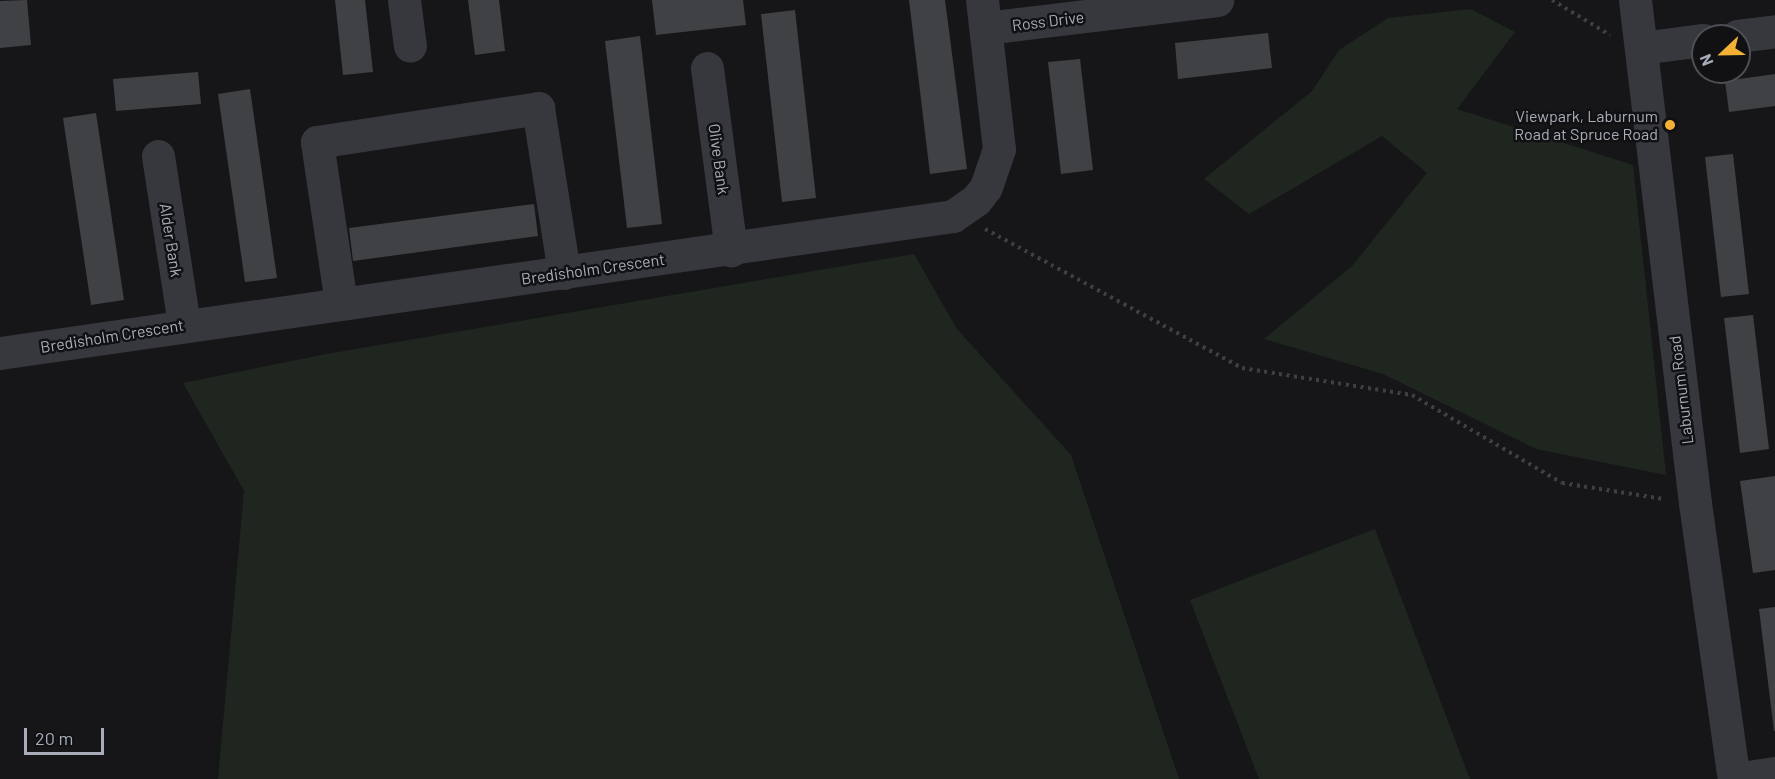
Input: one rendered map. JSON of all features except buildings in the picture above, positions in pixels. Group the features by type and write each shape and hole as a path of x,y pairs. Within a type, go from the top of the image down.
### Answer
{"street":[{"path":"404,0 410,46"},
{"name":"Ross Drive","path":"984,14 1217,0"},
{"name":"Laburnum Road","path":"1635,0 1695,503 1734,779"},
{"name":"Bredisholm Crescent","path":"0,353 184,324 939,221 960,212 987,187 999,149 984,14"},
{"path":"1751,34 1775,31"},
{"path":"1641,48 1691,42"},
{"name":"Olive Bank","path":"707,68 731,250"},
{"path":"341,303 317,142 538,108 564,273"},
{"name":"Alder Bank","path":"158,156 184,324"},
{"path":"1734,779 1775,773"}],"path":[{"path":"1552,0 1625,44 1641,48"},
{"path":"960,212 993,234 1242,368 1412,395 1562,483 1695,503"}],"shaded area":[{"path":"1471,9 1515,32 1457,109 1633,165 1666,475 1536,449 1383,374 1264,339 1352,266 1427,173 1382,136 1249,214 1204,179 1312,91 1339,50 1388,18"},
{"path":"914,254 957,329 1071,455 1179,779 218,779 244,491 183,383 326,354"},
{"path":"1375,529 1470,779 1259,779 1190,600"}],"place":[{"name":"Viewpark, Laburnum Road at Spruce Road","path":"1670,125"}]}
